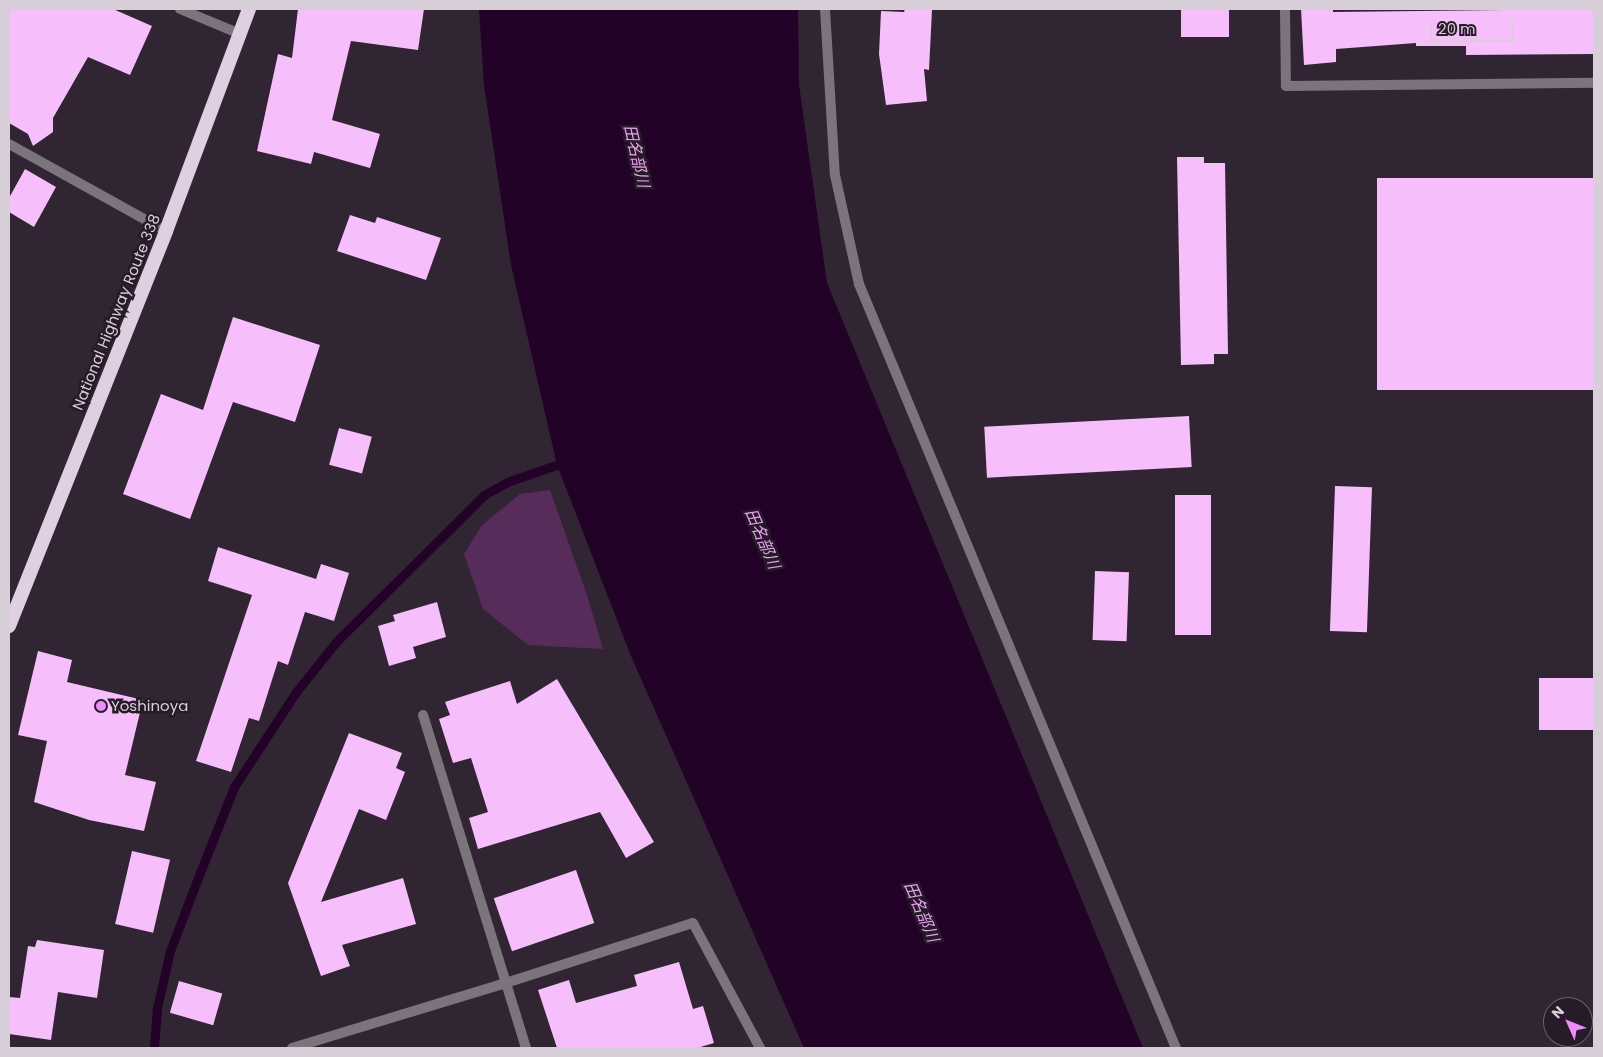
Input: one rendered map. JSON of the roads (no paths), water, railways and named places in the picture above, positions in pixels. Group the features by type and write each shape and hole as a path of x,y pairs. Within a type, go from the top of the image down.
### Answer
{"highway":[{"name":"National Highway Route 338","path":"9,626 166,231 249,9"}],"street":[{"path":"180,9 240,34"},
{"path":"825,9 835,175 859,284 1176,1048"},
{"path":"1285,9 1286,86 1594,83"},
{"path":"9,144 166,231"},
{"path":"423,715 526,1048"},
{"path":"292,1048 506,983 693,923 760,1048"}],"water":[{"name":"田名部川","path":"479,9 798,9 799,85 827,283 1143,1048 804,1048 631,656 557,465 511,265 484,85"}],"waterway":[{"path":"154,1048 157,1008 170,951 234,787 296,692 336,642 484,495 507,482 568,461"}],"place":[{"name":"Yoshinoya","path":"101,706"}]}
